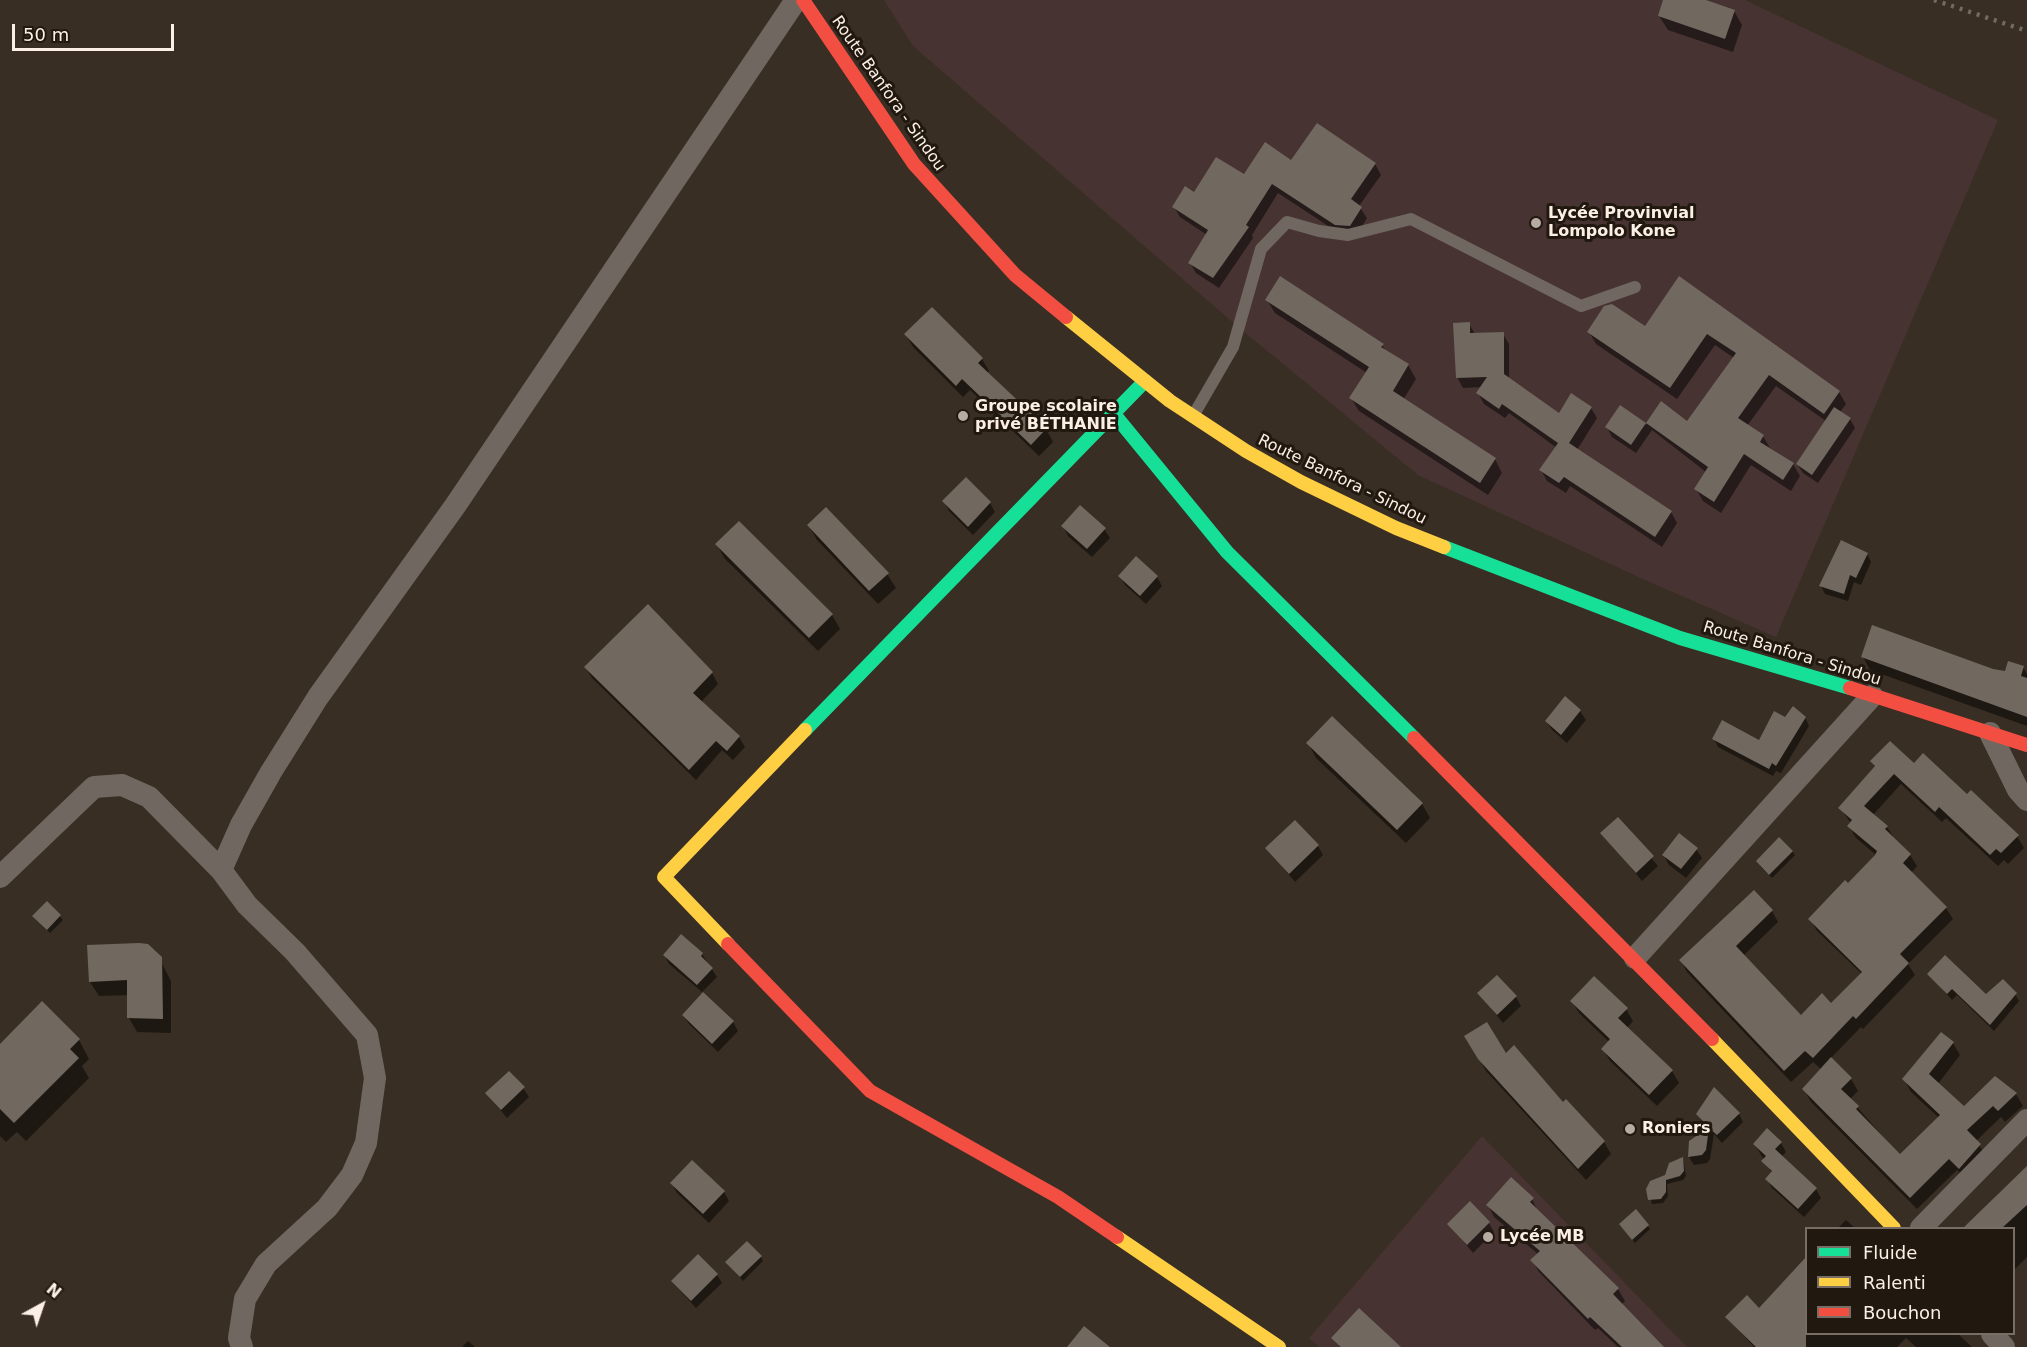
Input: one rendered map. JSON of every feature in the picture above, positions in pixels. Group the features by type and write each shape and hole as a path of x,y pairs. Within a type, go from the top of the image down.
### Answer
{"street":[{"path":"221,870 241,825 318,697 455,506 796,0"},
{"name":"Route Banfora - Sindou","path":"803,0 914,164 1015,275 1192,417 1301,482 1396,528 1680,638 2027,745"},
{"path":"1145,381 736,799 664,878 870,1091 1058,1197 1279,1347"},
{"path":"1114,414 1227,552 1635,958 1893,1227"},
{"path":"1635,958 1872,696"},
{"path":"1989,732 2019,790 2027,800"},
{"path":"0,877 94,787 122,785 149,798 221,870 247,905 295,952 367,1035 375,1078 366,1143 352,1175 327,1208 266,1264 245,1299 239,1338 242,1347"},
{"path":"1922,1227 2027,1120"},
{"path":"1993,1335 2004,1347"}],"lane":[{"path":"1192,417 1233,347 1261,249 1287,222 1319,231 1348,235 1411,219 1581,306 1635,287"}],"shaded area":[{"name":"Lycée Provinvial Lompolo Kone","path":"884,0 1745,0 1998,120 1776,637 1645,580 1418,475 1237,326 913,46"},
{"name":"Lycée MB","path":"1482,1136 1687,1347 1319,1347 1309,1338"}],"building":[{"path":"1663,0 1706,0 1735,10 1725,39 1658,16"},
{"path":"1317,123 1376,163 1351,199 1362,207 1350,226 1335,225 1272,184 1246,225 1249,227 1213,278 1188,263 1208,230 1172,207 1185,186 1194,192 1216,157 1244,174 1265,142 1291,160"},
{"path":"1280,276 1384,344 1381,347 1409,364 1393,391 1496,458 1480,483 1349,398 1369,367 1265,300"},
{"path":"1679,276 1840,391 1824,414 1769,375 1738,418 1764,435 1760,442 1794,463 1783,480 1744,454 1714,502 1694,489 1708,467 1646,423 1661,401 1687,421 1736,353 1707,334 1670,388 1587,332 1604,306 1612,304 1645,326"},
{"path":"932,307 983,358 978,363 1047,428 1031,445 962,379 956,386 904,334"},
{"path":"1470,322 1470,333 1504,332 1504,374 1559,413 1571,393 1592,407 1569,443 1672,511 1655,537 1564,477 1559,483 1539,470 1558,443 1502,404 1499,409 1476,393 1487,377 1456,378 1453,323"},
{"path":"1620,405 1646,423 1631,445 1605,427"},
{"path":"1834,407 1851,418 1812,475 1796,464"},
{"path":"966,477 991,502 968,527 942,501"},
{"path":"1080,505 1106,528 1087,549 1061,526"},
{"path":"826,507 889,573 869,591 807,525"},
{"path":"739,521 833,614 809,638 715,544"},
{"path":"1841,540 1868,553 1856,578 1850,575 1844,594 1819,586"},
{"path":"1136,556 1158,576 1140,596 1118,576"},
{"path":"648,604 713,672 693,693 740,736 727,751 716,741 689,770 584,667"},
{"path":"1872,625 1993,669 2005,671 2008,661 2024,666 2021,676 2027,678 2027,717 1861,657"},
{"path":"1565,696 1581,710 1561,735 1545,721"},
{"path":"1793,706 1806,717 1776,766 1772,763 1769,769 1712,739 1722,720 1759,740 1774,711 1785,717"},
{"path":"1332,716 1423,803 1397,830 1306,743"},
{"path":"1890,741 1914,763 1923,753 1967,794 1971,790 2019,835 2001,853 1996,849 1990,855 1939,807 1935,812 1894,774 1864,806 1888,826 1885,829 1911,854 1903,863 1947,907 1900,954 1909,963 1856,1019 1853,1016 1813,1058 1805,1051 1784,1071 1679,960 1754,890 1773,910 1736,946 1801,1015 1822,993 1831,1003 1862,972 1808,919 1845,880 1848,883 1877,851 1847,826 1852,820 1838,808 1875,766 1870,761"},
{"path":"1618,817 1654,856 1636,873 1600,833"},
{"path":"1295,820 1319,845 1289,874 1265,848"},
{"path":"1679,833 1698,848 1681,869 1662,855"},
{"path":"1779,837 1793,851 1769,875 1756,861"},
{"path":"47,901 61,915 47,930 32,916"},
{"path":"681,934 703,953 701,956 713,968 697,985 663,955"},
{"path":"148,944 162,957 163,1019 127,1018 127,980 89,982 87,945"},
{"path":"1945,955 1986,994 2003,979 2017,993 1990,1025 1952,989 1947,994 1927,974"},
{"path":"1497,975 1517,996 1497,1015 1477,993"},
{"path":"1594,976 1628,1008 1618,1018 1673,1070 1649,1095 1601,1049 1610,1039 1570,1001"},
{"path":"703,992 734,1021 712,1044 682,1015"},
{"path":"42,1001 80,1039 70,1049 79,1058 14,1123 0,1109 0,1044"},
{"path":"1487,1022 1506,1053 1514,1045 1563,1102 1566,1099 1605,1141 1578,1169 1478,1059 1464,1036"},
{"path":"1941,1032 1954,1042 1929,1074 1964,1106 1995,1076 2017,1093 1998,1111 1993,1106 1967,1130 1981,1144 1959,1169 1949,1159 1910,1198 1802,1089 1831,1057 1852,1078 1841,1089 1859,1106 1856,1109 1900,1154 1940,1115 1902,1079"},
{"path":"509,1071 525,1087 501,1110 485,1093"},
{"path":"1714,1087 1740,1113 1717,1135 1709,1128 1706,1150 1702,1155 1688,1157 1689,1141 1709,1127 1696,1114"},
{"path":"1767,1128 1782,1142 1775,1149 1817,1188 1798,1209 1765,1179 1772,1171 1761,1161 1766,1156 1753,1144"},
{"path":"1683,1157 1684,1171 1680,1176 1666,1180 1666,1192 1661,1199 1648,1200 1646,1189 1650,1181 1665,1175 1669,1163"},
{"path":"692,1160 725,1191 703,1214 670,1183"},
{"path":"2027,1166 2027,1205 2003,1227 1964,1227"},
{"path":"1511,1177 1534,1198 1530,1202 1619,1288 1613,1294 1664,1347 1622,1347 1590,1317 1588,1319 1530,1260 1540,1251 1486,1205"},
{"path":"1470,1201 1490,1222 1467,1245 1447,1224"},
{"path":"1636,1209 1649,1225 1632,1240 1619,1224"},
{"path":"747,1241 762,1256 740,1277 725,1262"},
{"path":"698,1254 718,1274 691,1301 671,1281"},
{"path":"1805,1258 1806,1347 1756,1347 1725,1317 1747,1295 1759,1308"},
{"path":"1359,1308 1401,1347 1341,1347 1331,1338"},
{"path":"1084,1326 1110,1347 1067,1347"}],"railway":[{"path":"1934,0 2027,31"}],"traffic: fast":[{"path":"805,730 1145,381"},
{"path":"1114,414 1227,552 1414,738"},
{"path":"1444,547 1680,638 1850,688"}],"traffic: slow":[{"path":"1066,317 1170,401 1246,451 1301,482 1396,528 1444,547"},
{"path":"728,944 664,877 805,730"},
{"path":"1712,1039 1893,1227"},
{"path":"1117,1237 1279,1347"}],"traffic: jam":[{"path":"803,0 914,164 1015,275 1066,317"},
{"path":"1850,688 2027,745"},
{"path":"1414,738 1712,1039"},
{"path":"728,944 870,1091 1058,1197 1117,1237"}],"place":[{"name":"Lycée Provinvial Lompolo Kone","path":"1536,223"},
{"name":"Groupe scolaire privé BÉTHANIE","path":"963,416"},
{"name":"Roniers","path":"1630,1129"},
{"name":"Lycée MB","path":"1488,1237"}]}
